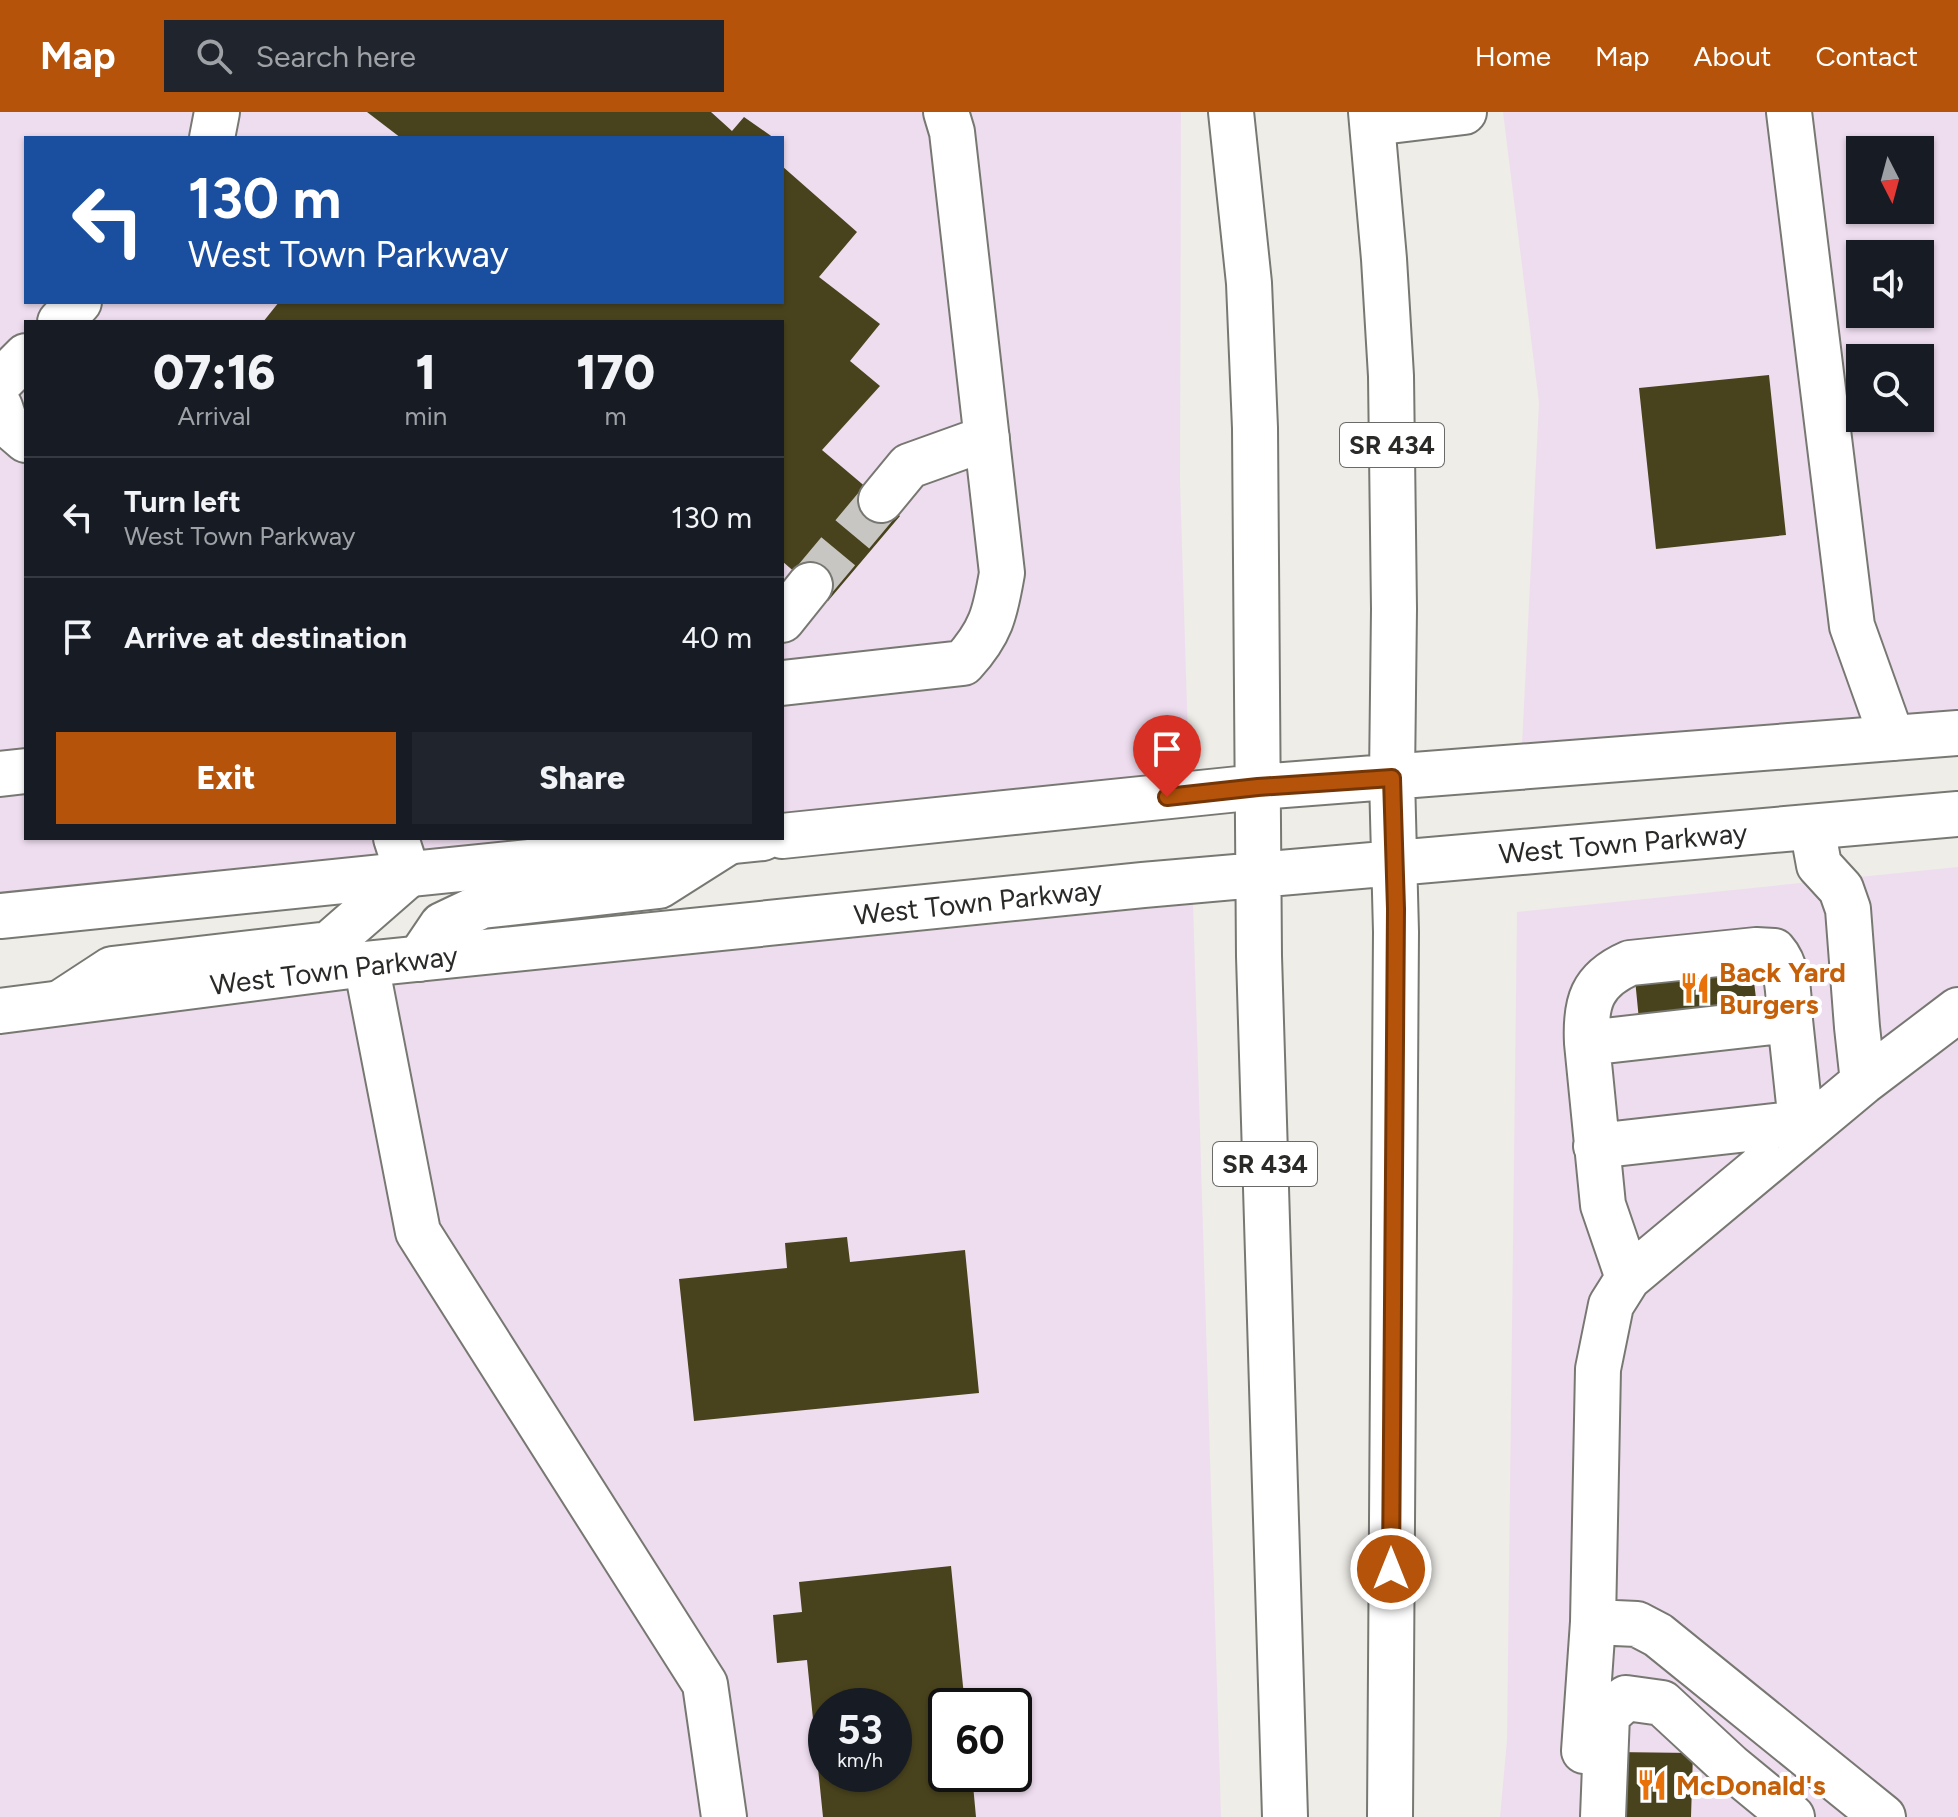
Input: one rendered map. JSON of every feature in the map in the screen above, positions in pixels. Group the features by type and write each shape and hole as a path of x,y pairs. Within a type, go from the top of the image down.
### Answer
{"main road":[{"path":"212,136 217,112"},
{"path":"784,683 963,663 979,645 995,614 1002,573 952,132 946,112"},
{"name":"SR 434","path":"1231,112 1249,283 1255,428 1259,972 1285,1817"},
{"path":"1372,117 1464,112"},
{"path":"1789,112 1852,626 1892,738"},
{"name":"SR 434","path":"1372,117 1391,376 1394,609 1392,778 1396,862 1390,1817"},
{"path":"62,320 77,304"},
{"path":"0,382 24,358"},
{"path":"0,407 5,422 24,438"},
{"path":"881,500 909,466 987,438"},
{"path":"784,618 810,585"},
{"path":"784,836 1258,787 1958,733"},
{"path":"0,774 24,771"},
{"name":"West Town Parkway","path":"0,1011 366,964 1260,874 1958,814"},
{"path":"1812,827 1819,865 1841,889 1848,909 1863,1082"},
{"path":"0,916 402,856 746,840"},
{"path":"419,959 442,925 482,906 659,886 746,840"},
{"path":"60,1003 112,969 329,944 402,856"},
{"path":"1596,1146 1801,1123 1784,969 1774,951 1756,950 1630,963 1606,976 1595,989 1585,1014 1596,1146 1603,1205 1628,1278"},
{"path":"366,964 418,1232 705,1684 724,1817"},
{"path":"1579,1817 1593,1622 1598,1369 1611,1305 1628,1278 1863,1082 1958,1010"},
{"path":"1587,1043 1790,1020"},
{"path":"1593,1622 1637,1624 1658,1635 1883,1817"},
{"path":"1603,1817 1607,1715 1626,1698 1662,1703 1730,1766 1792,1817"}],"shaded area":[{"path":"0,112 1181,112 1180,483 1189,771 784,813 784,320 24,320 24,840 517,840 0,893"},
{"path":"1503,112 1958,112 1958,710 1522,745 1539,403"},
{"path":"1958,867 1958,1817 1500,1817 1507,1740 1517,912"},
{"path":"1193,904 1221,1817 0,1817 0,1033 369,987"}],"building":[{"path":"367,112 711,112 732,131 744,117 771,136 398,136"},
{"path":"784,168 857,232 819,277 880,324 850,361 880,386 822,450 900,516 828,601 784,563 784,320 265,320 277,304 784,304"},
{"path":"1769,375 1786,535 1656,549 1639,388"},
{"name":"Back Yard Burgers","path":"1751,956 1757,1007 1639,1020 1634,969"},
{"path":"847,1237 850,1262 965,1250 979,1393 694,1421 679,1279 787,1268 785,1243"},
{"path":"951,1566 963,1688 928,1688 928,1792 974,1792 976,1817 823,1817 820,1792 912,1792 912,1688 810,1688 807,1660 777,1663 773,1615 802,1612 799,1582"},
{"name":"McDonald's","path":"1614,1752 1693,1753 1691,1817 1611,1817"}],"tunnel":[{"path":"810,585 881,500"}],"place":[{"name":"Back Yard Burgers","path":"1695,988"},
{"name":"McDonald's","path":"1652,1785"}],"route":[{"path":"1167,797 1392,778 1396,909 1391,1569"}]}
